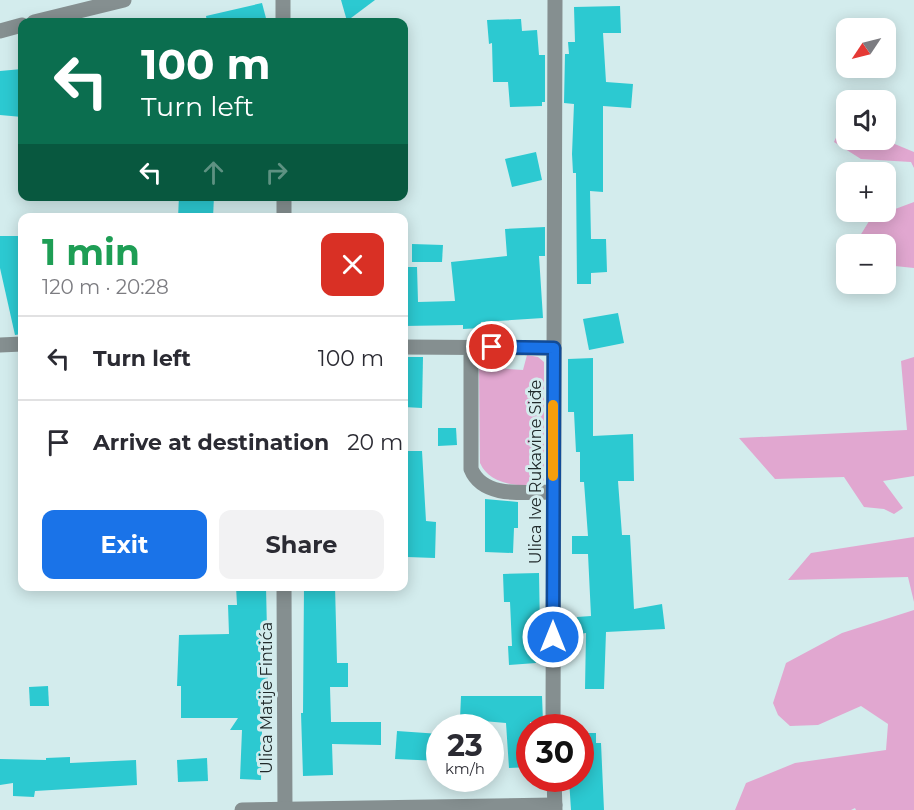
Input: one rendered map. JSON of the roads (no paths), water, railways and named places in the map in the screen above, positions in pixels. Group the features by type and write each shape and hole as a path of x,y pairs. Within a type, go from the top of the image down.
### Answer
{"street":[{"path":"50,18 124,0"},
{"path":"283,0 283,18"},
{"name":"Ulica Ive Rukavine Siđe","path":"553,714 555,0"},
{"path":"0,31 18,26"},
{"path":"0,345 18,344"},
{"path":"408,347 554,348"},
{"path":"471,347 471,470 474,476 479,483 492,490 553,492"},
{"name":"Ulica Matije Fintića","path":"284,591 285,810"},
{"path":"242,810 555,807 554,792"}]}
